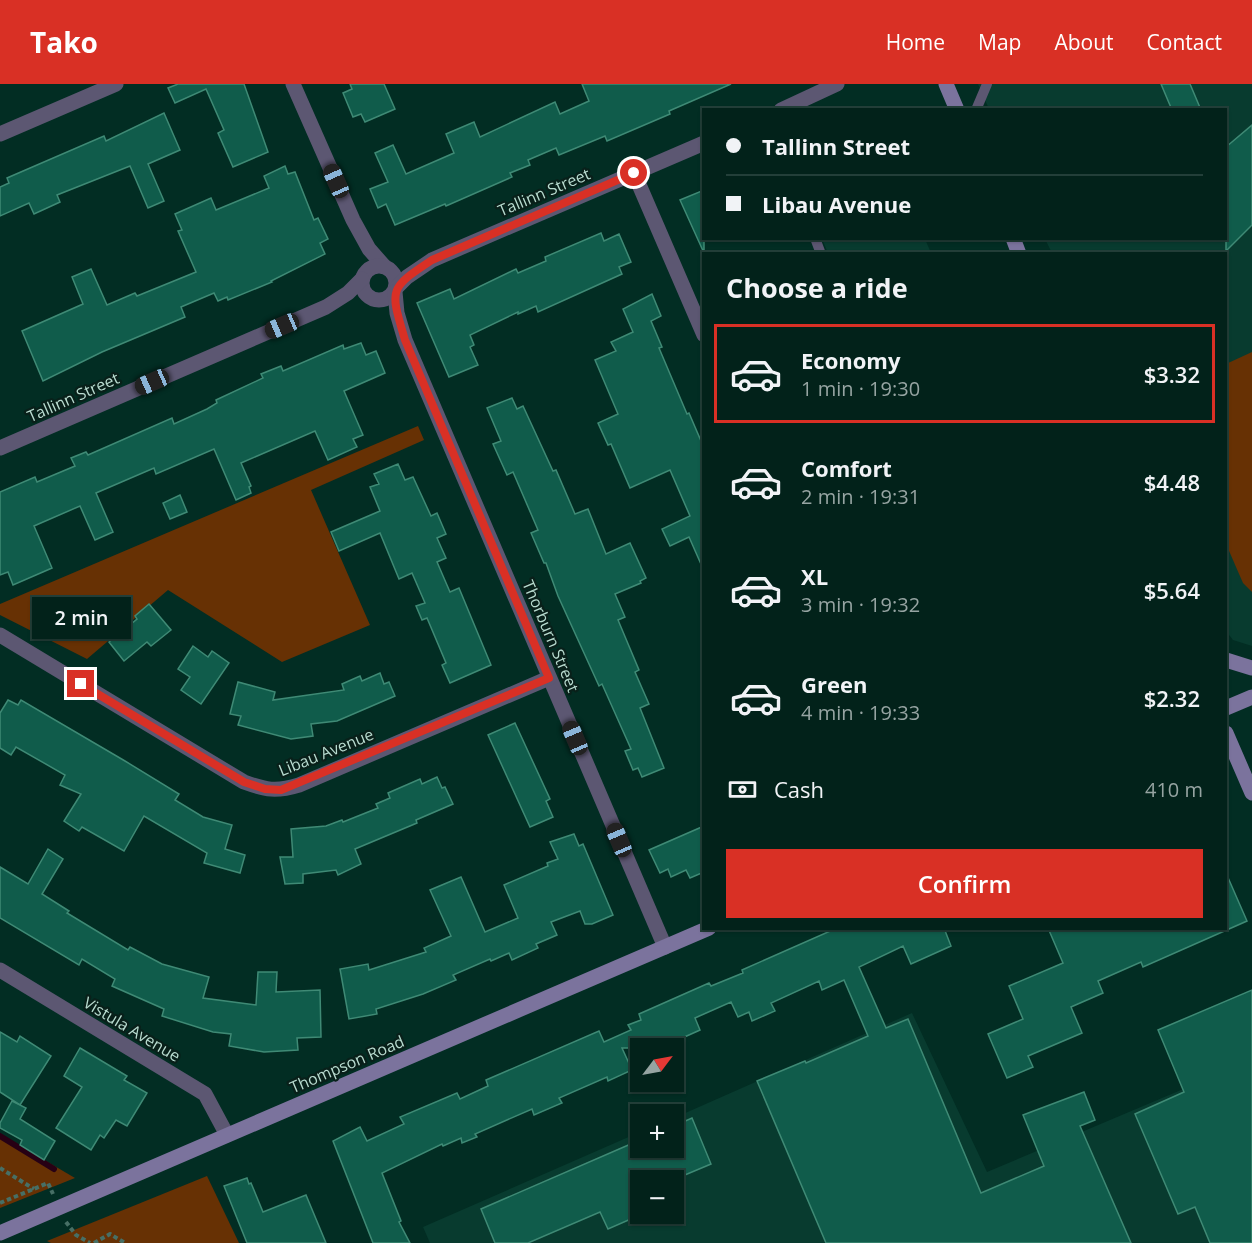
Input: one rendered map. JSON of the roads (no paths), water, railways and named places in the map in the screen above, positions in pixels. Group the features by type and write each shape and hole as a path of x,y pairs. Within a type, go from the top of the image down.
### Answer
{"main road":[{"path":"946,84 956,108"},
{"path":"1227,660 1252,668"},
{"path":"1227,708 1252,697"},
{"path":"1227,735 1252,793"},
{"name":"Thompson Road","path":"0,1233 704,930"}],"street":[{"path":"0,134 116,84"},
{"path":"293,84 353,220 369,249 395,276 396,289 387,299 374,300 364,291 363,252 353,220"},
{"path":"785,108 837,84"},
{"name":"Tallinn Street","path":"396,289 407,277 432,260 702,144"},
{"path":"634,173 702,330"},
{"name":"Tallinn Street","path":"386,267 432,260"},
{"path":"363,277 374,267 386,267"},
{"name":"Tallinn Street","path":"326,307 348,293 363,277"},
{"name":"Thorburn Street","path":"396,289 397,313 405,340 665,947"},
{"name":"Tallinn Street","path":"0,448 326,307 351,300 374,300"},
{"name":"Thorburn Street","path":"374,300 405,340"},
{"name":"Libau Avenue","path":"0,635 244,782 265,789 281,790 299,784 549,678"},
{"name":"Vistula Avenue","path":"0,970 205,1094 227,1135"}],"lane":[{"path":"977,108 987,84"}],"waterway":[{"path":"0,1136 54,1169"}]}
